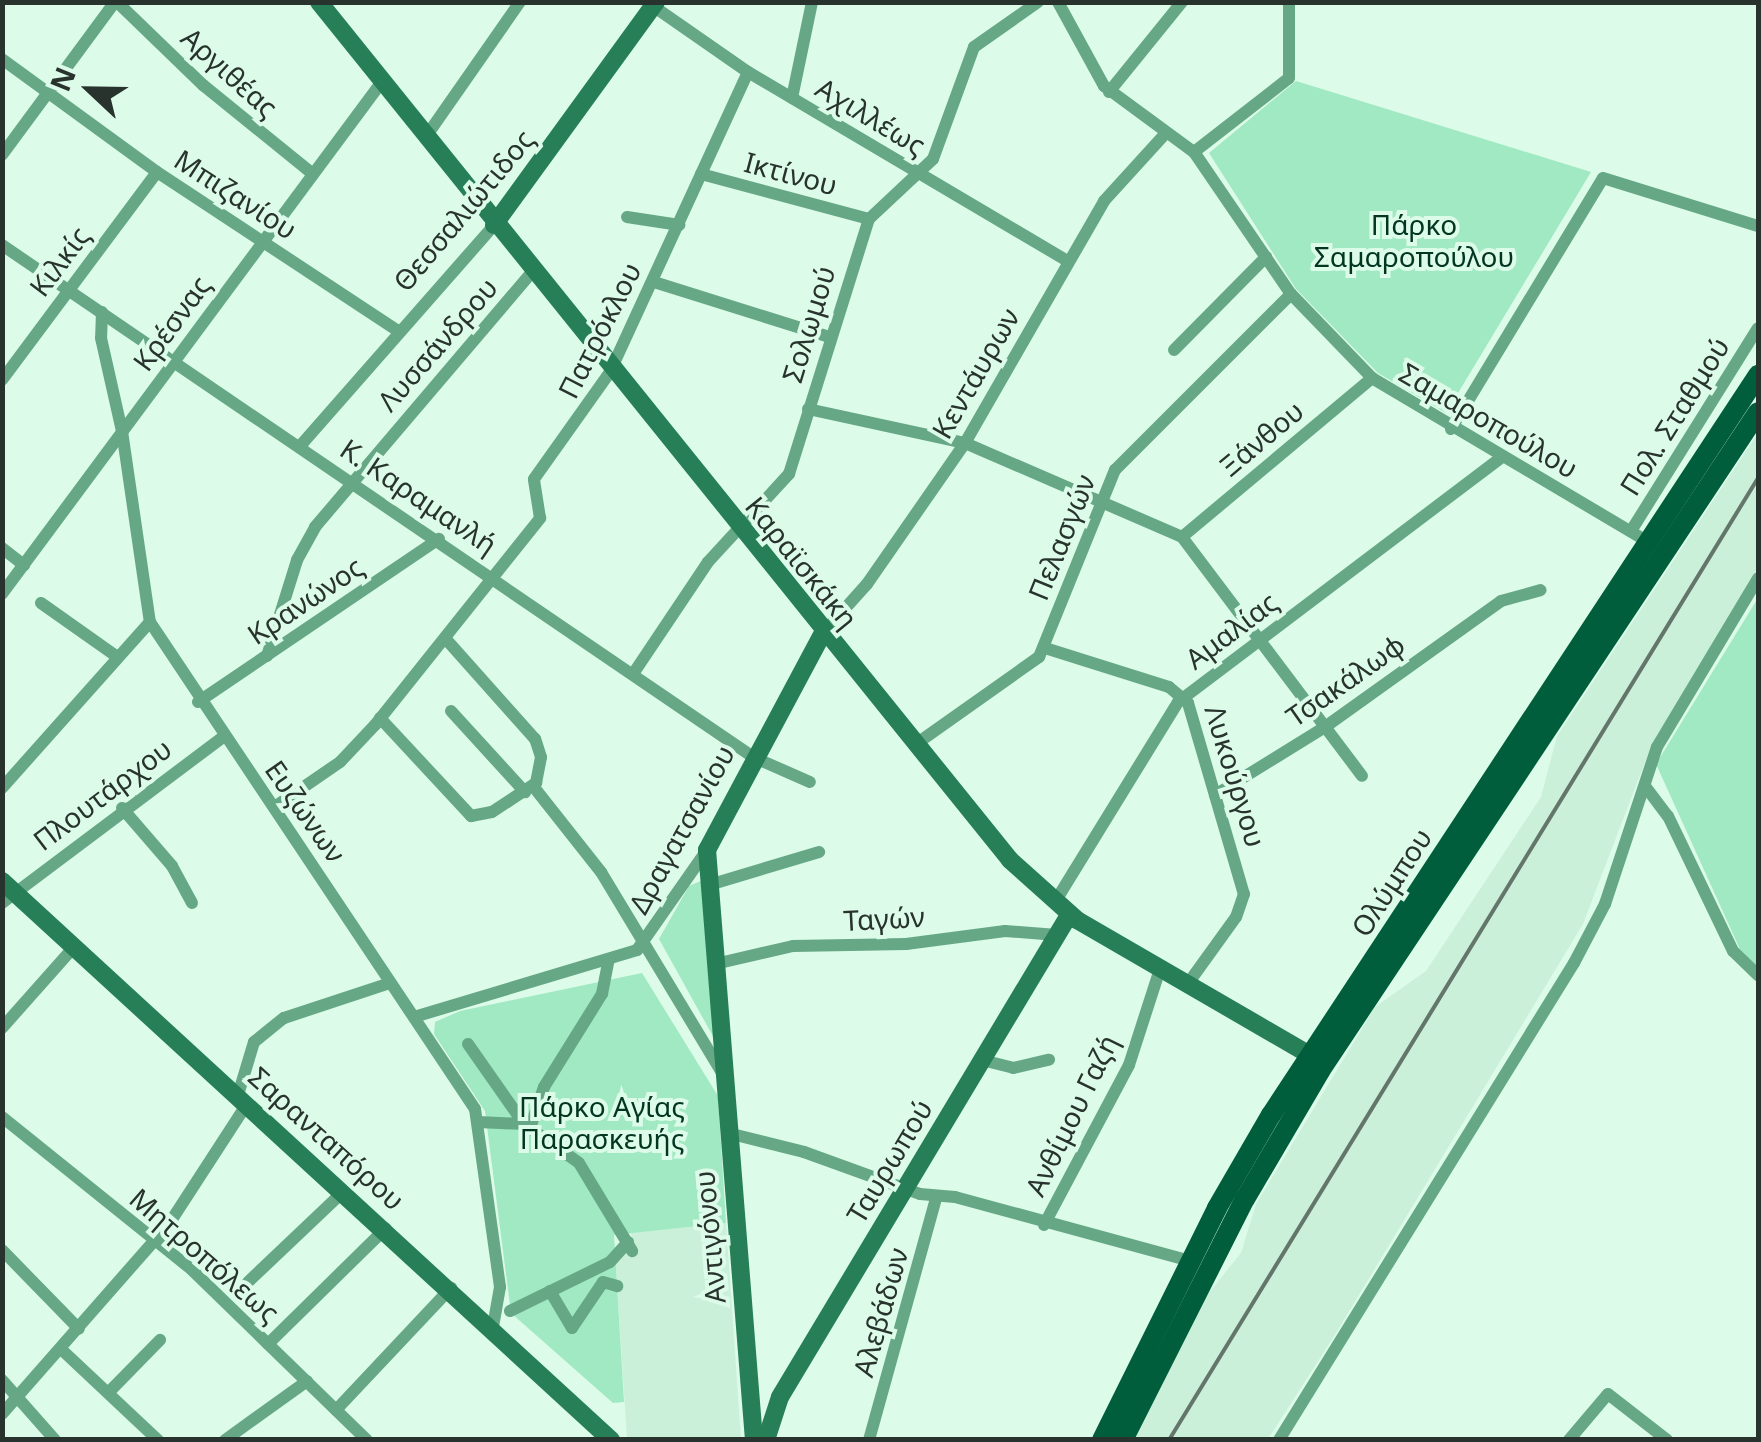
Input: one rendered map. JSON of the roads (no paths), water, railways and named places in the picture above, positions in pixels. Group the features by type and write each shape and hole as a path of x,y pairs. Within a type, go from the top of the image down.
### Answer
{"main road":[{"name":"Καραϊσκάκη","path":"318,2 610,372 975,821 1062,909 1317,1060"},
{"name":"Θεσσαλιώτιδος","path":"494,224 655,4"},
{"name":"Ολύμπου","path":"1102,1440 1190,1262 1640,536 1758,375"},
{"name":"Ολύμπου","path":"1123,1440 1317,1060 1758,412"},
{"name":"Δραγατσανίου","path":"707,850 753,757 823,633"},
{"name":"Αντιγόνου","path":"707,850 754,1440"},
{"name":"Σαρανταπόρου","path":"6,892 74,948 386,1228 612,1440"},
{"name":"Ταυρωπού","path":"766,1440 780,1398 1057,935 1062,909"},
{"path":"1092,1440 1124,1398"}],"street":[{"path":"2,154 116,2"},
{"name":"Αργιθέας","path":"116,2 203,84 313,174"},
{"path":"425,138 520,2"},
{"path":"792,98 812,2"},
{"path":"869,218 921,175 974,47 1038,2"},
{"name":"Σαμαροπούλου","path":"1058,2 1086,61 1109,92 1194,152 1291,294 1372,378 1451,429 1640,536"},
{"path":"1109,92 1182,2"},
{"path":"1194,152 1288,78 1289,2"},
{"name":"Αχιλλέως","path":"655,4 748,72 1067,261"},
{"name":"Μπιζανίου","path":"2,60 157,172 397,330"},
{"name":"Πατρόκλου","path":"276,806 340,762 380,718 540,518 536,474 610,372 748,72"},
{"name":"Κρέσνας","path":"2,594 382,83"},
{"name":"Κεντάυρων","path":"823,633 867,584 965,444 1104,201 1165,134"},
{"name":"Κιλκίς","path":"2,380 157,172"},
{"name":"Ικτίνου","path":"701,174 869,218"},
{"path":"1451,429 1603,178 1758,226"},
{"path":"627,217 679,225"},
{"name":"Σολωμού","path":"632,674 739,528 788,474 869,218"},
{"name":"Θεσσαλιώτιδος","path":"301,445 397,330 494,224"},
{"name":"Κ. Καραμανλή","path":"2,246 301,445 753,757 810,782"},
{"path":"1174,350 1266,257"},
{"name":"Λυσσάνδρου","path":"267,656 301,550 353,481 532,272"},
{"path":"654,282 830,337"},
{"name":"Πελασγών","path":"1045,648 1099,500 1137,445 1291,294"},
{"name":"Ευζώνων","path":"102,312 101,338 122,430 150,622 222,738 276,806 478,1122 501,1296 493,1325"},
{"name":"Πολ. Σταθμού","path":"1640,536 1758,328"},
{"name":"Ξάνθου","path":"1182,537 1372,378"},
{"path":"808,409 965,444 1182,537 1262,638 1362,776"},
{"name":"Αμαλίας","path":"1062,909 1157,730 1184,697 1502,457"},
{"name":"Κρανώνος","path":"198,702 439,540"},
{"path":"2,548 24,565"},
{"path":"1280,1440 1574,962 1605,904 1666,729 1757,582"},
{"name":"Τσακάλωφ","path":"1215,795 1325,727 1501,602 1541,590"},
{"path":"40,604 116,656"},
{"path":"2,788 150,622"},
{"path":"380,718 471,816 492,812 529,789 541,768 536,739 445,638"},
{"path":"916,744 1045,648"},
{"name":"Λυκούργου","path":"1045,648 1184,697 1244,898 1186,985"},
{"path":"451,711 582,844 724,1076"},
{"name":"Πλουτάρχου","path":"6,892 222,738"},
{"path":"1645,786 1668,816 1733,951 1758,976"},
{"path":"122,808 172,866 192,902"},
{"name":"Δραγατσανίου","path":"414,1017 608,962 646,943 707,850"},
{"path":"709,884 820,852"},
{"name":"Ταγών","path":"715,964 793,946 906,944 1005,931 1057,935"},
{"path":"2,1028 74,948"},
{"path":"527,1126 544,1087 602,994 608,962"},
{"name":"Ανθίμου Γαζή","path":"1044,1225 1128,1065 1160,969"},
{"path":"2,1414 154,1241 242,1100 254,1042 284,1018 390,984"},
{"path":"468,1044 527,1126 579,1163 630,1246 610,1262 510,1311"},
{"path":"982,1060 1013,1068 1049,1060"},
{"name":"Μητροπόλεως","path":"2,1117 154,1241 367,1440"},
{"path":"478,1122 527,1126"},
{"path":"728,1134 820,1157 904,1190 936,1198 955,1197 1044,1225 1190,1262"},
{"path":"248,1282 344,1191"},
{"name":"Αλεβάδων","path":"869,1440 936,1198"},
{"path":"268,1344 386,1228"},
{"path":"2,1250 79,1329"},
{"path":"550,1291 572,1328 602,1282 617,1286"},
{"path":"336,1410 452,1288"},
{"path":"108,1392 160,1340"},
{"path":"62,1350 158,1440"},
{"path":"2,1380 55,1440"},
{"path":"225,1440 307,1381"},
{"path":"1571,1438 1603,1395 1614,1396 1650,1434 1666,1440"}],"railway":[{"path":"1169,1440 1758,478"}],"park label":[{"name":"Πάρκο Σαμαροπούλου","path":"1414,240"},
{"name":"Πάρκο Αγίας Παρασκευής","path":"602,1122"}]}
